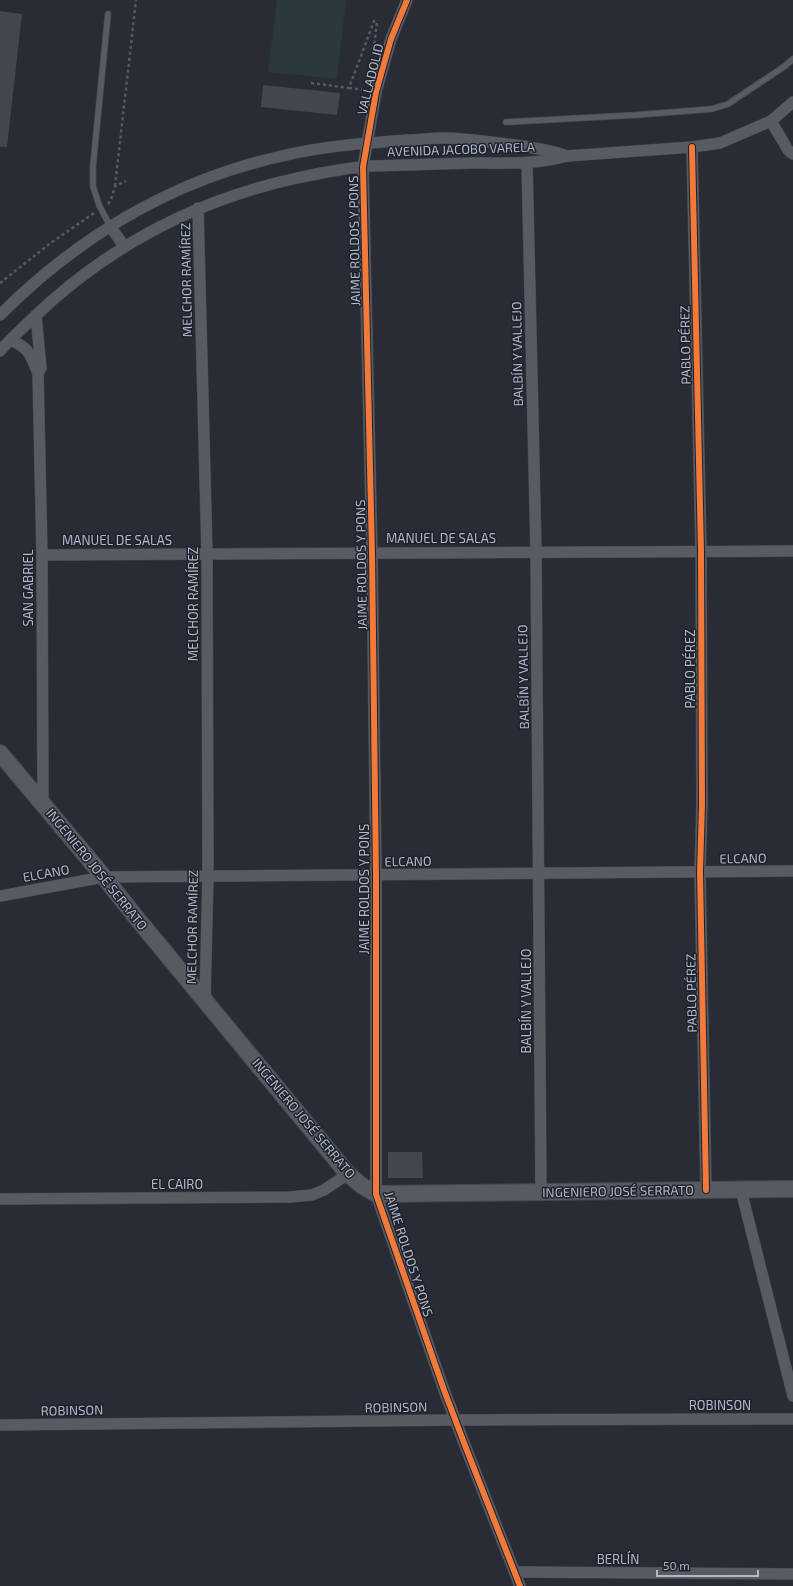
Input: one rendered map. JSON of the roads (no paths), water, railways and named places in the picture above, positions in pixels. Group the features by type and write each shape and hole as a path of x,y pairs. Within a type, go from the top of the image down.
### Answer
{"street":[{"name":"VALLADOLID","path":"363,166 376,92 391,39 406,0"},
{"name":"AVENIDA JACOBO VARELA","path":"0,351 55,297 78,278 124,246 198,208 244,192 273,183 324,172 363,166 527,163 567,156 692,148 720,143 771,121 793,102"},
{"path":"771,121 788,150 793,154"},
{"name":"AVENIDA JACOBO VARELA","path":"0,315 26,289 59,261 110,226 131,214 194,184 238,168 282,156 331,147 446,138 508,143 556,152 567,156"},
{"name":"PABLO PÉREZ","path":"692,148 701,551 702,804 700,872 706,1190"},
{"name":"BALBÍN Y VALLEJO","path":"527,163 536,552 541,1192"},
{"name":"JAIME ROLDOS Y PONS","path":"363,166 372,553 376,875 376,1194 455,1420 516,1572 520,1586"},
{"name":"MELCHOR RAMÍREZ","path":"198,208 207,554 208,876 205,999"},
{"path":"110,226 124,246"},
{"name":"SAN GABRIEL","path":"36,315 41,368 38,373"},
{"name":"SAN GABRIEL","path":"11,340 23,346 30,354 38,373 42,555 43,803"},
{"name":"MANUEL DE SALAS","path":"42,555 793,551"},
{"name":"INGENIERO JOSÉ SERRATO","path":"0,753 43,803 348,1174 361,1185 376,1194 793,1189"},
{"name":"ELCANO","path":"0,896 104,877 793,871"},
{"name":"EL CAIRO","path":"0,1199 290,1197 312,1195 324,1190 348,1174"},
{"path":"741,1190 793,1396"},
{"name":"ROBINSON","path":"0,1425 455,1420 793,1419"},
{"name":"BERLÍN","path":"516,1572 793,1574"}],"lane":[{"path":"108,14 93,166 93,186 101,210 110,226"},
{"path":"506,122 628,116 712,109 728,104 785,66 793,59"}]}
